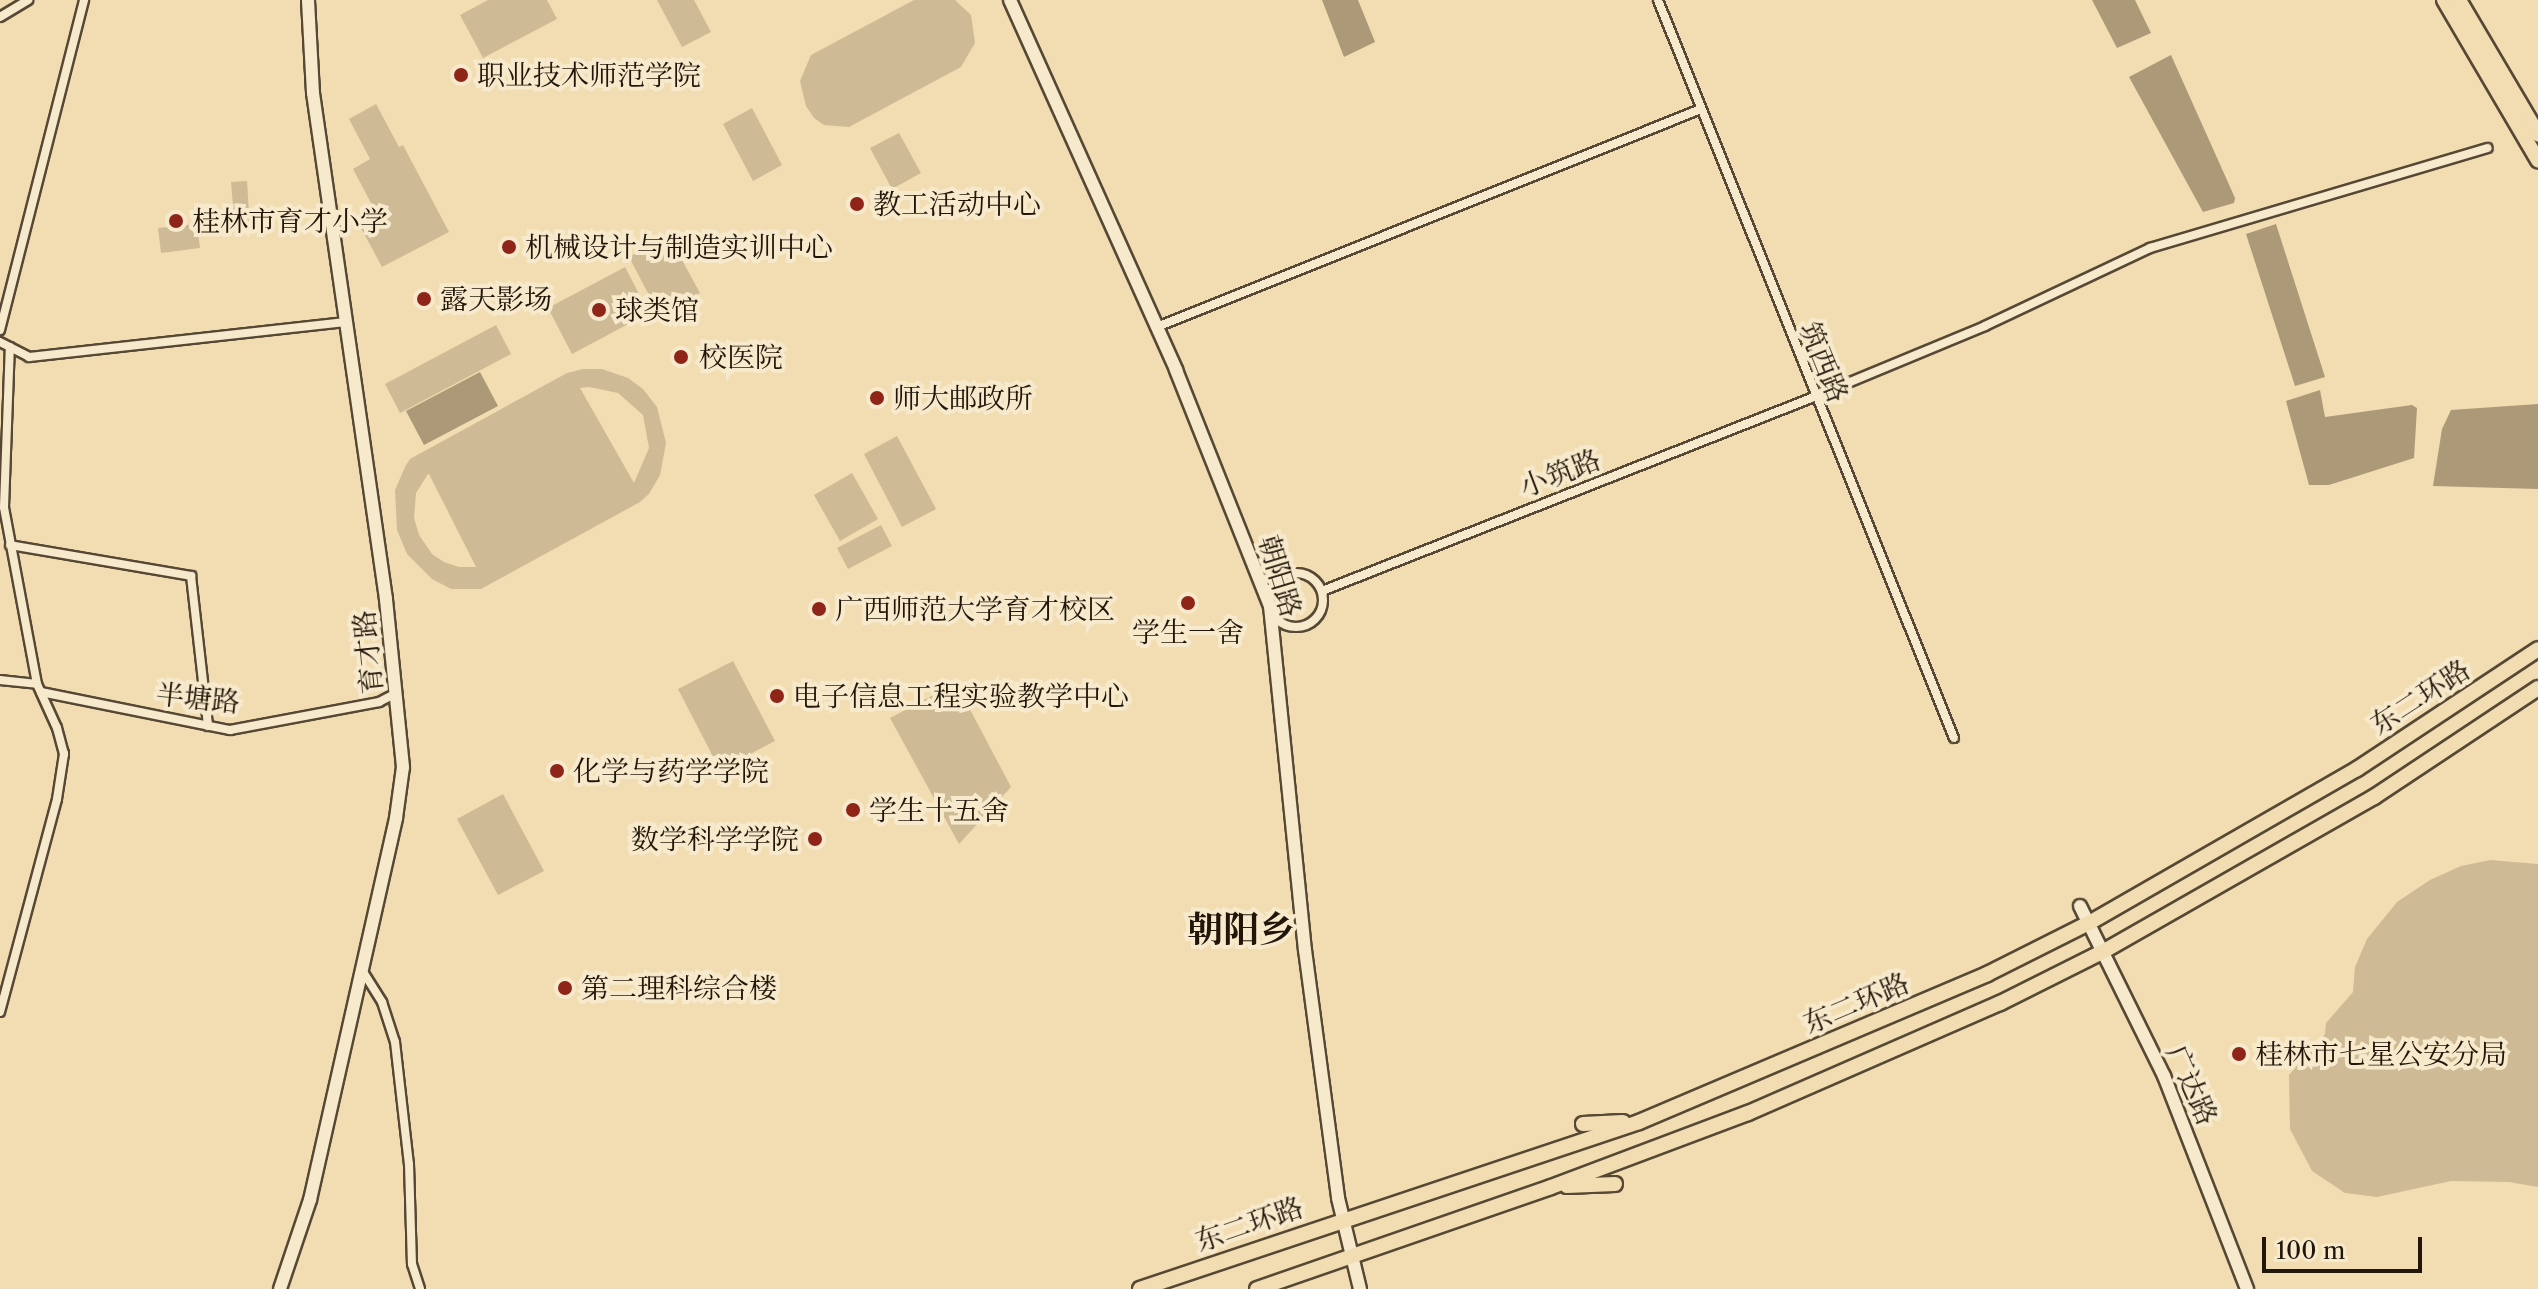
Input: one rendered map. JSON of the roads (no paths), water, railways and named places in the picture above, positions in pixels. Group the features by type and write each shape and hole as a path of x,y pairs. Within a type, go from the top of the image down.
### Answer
{"main road":[{"path":"2444,0 2538,160"},
{"path":"2459,0 2538,134"},
{"name":"东二环路","path":"1140,1289 1639,1122 1908,1009 2089,923 2357,769 2538,649"},
{"name":"东二环路","path":"1257,1289 1551,1187 1748,1113 2000,1003 2104,951 2374,797 2538,688"},
{"path":"1583,1124 1639,1122"},
{"path":"1551,1187 1615,1184"}],"street":[{"path":"0,17 28,0"},
{"path":"0,330 84,0"},
{"name":"育才路","path":"280,1289 310,1200 400,793 403,767 397,693 313,93 308,0"},
{"name":"朝阳路","path":"1010,0 1157,327 1270,606 1305,950 1341,1220 1357,1286"},
{"name":"筑西路","path":"1658,0 1814,397 1954,738"},
{"path":"1157,327 1701,109"},
{"name":"小筑路","path":"1322,591 1814,397 1985,326 2150,248 2226,223 2488,148"},
{"path":"0,342 29,357 346,322"},
{"path":"0,1012 57,799 64,754 57,728 39,688 4,507 10,347"},
{"path":"10,545 191,576 208,726"},
{"path":"1293,573 1311,577 1322,591 1323,609 1304,627 1286,626 1273,614 1270,606 1272,588 1285,575 1293,573"},
{"name":"半塘路","path":"0,680 230,730 379,702 397,693"},
{"name":"广达路","path":"2080,906 2175,1103 2247,1289"},
{"path":"362,969 382,1002 395,1042 409,1164 412,1264 420,1289"}],"place":[{"name":"职业技术师范学院","path":"461,75"},
{"name":"教工活动中心","path":"857,204"},
{"name":"桂林市育才小学","path":"176,221"},
{"name":"机械设计与制造实训中心","path":"509,247"},
{"name":"露天影场","path":"424,299"},
{"name":"球类馆","path":"599,310"},
{"name":"校医院","path":"681,357"},
{"name":"师大邮政所","path":"877,398"},
{"name":"学生一舍","path":"1188,603"},
{"name":"广西师范大学育才校区","path":"819,609"},
{"name":"电子信息工程实验教学中心","path":"777,696"},
{"name":"化学与药学学院","path":"557,771"},
{"name":"学生十五舍","path":"853,810"},
{"name":"数学科学学院","path":"815,839"},
{"name":"第二理科综合楼","path":"565,988"},
{"name":"桂林市七星公安分局","path":"2239,1054"}],"district":[{"name":"朝阳乡","path":"1241,930"}]}
